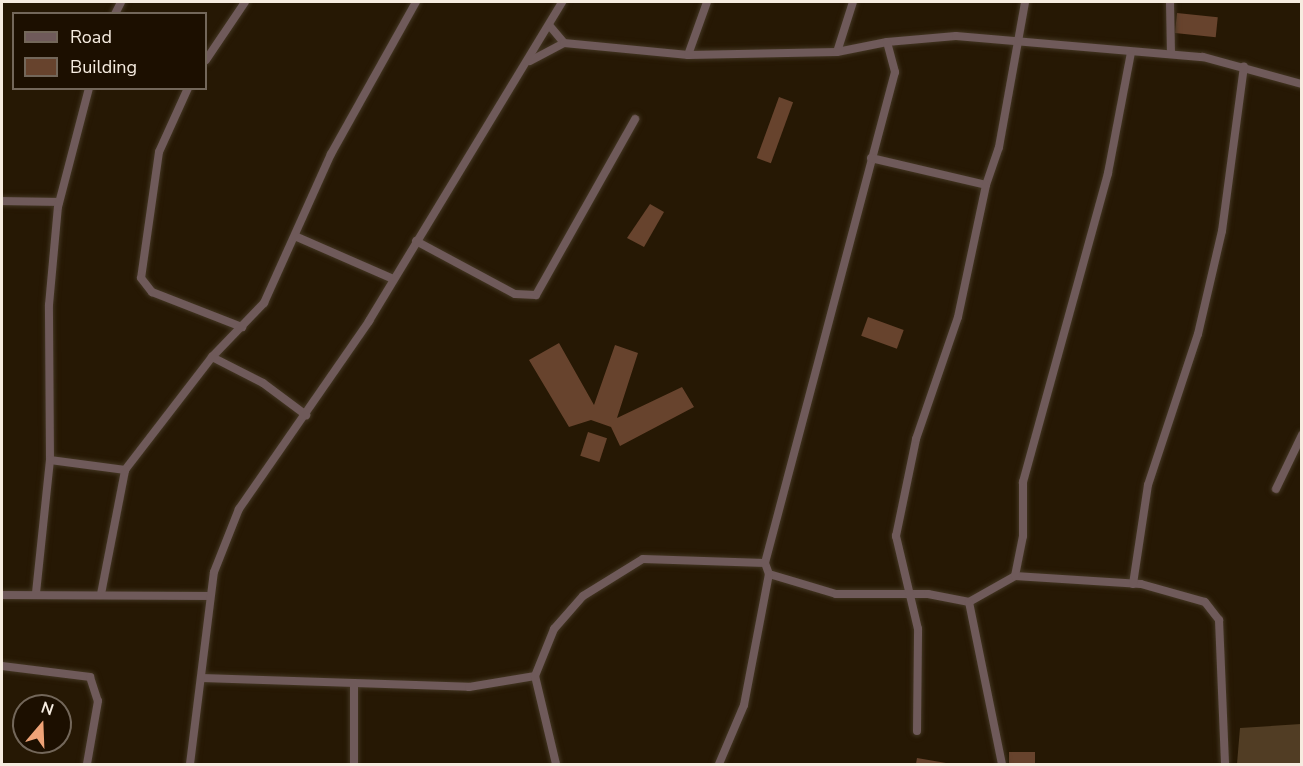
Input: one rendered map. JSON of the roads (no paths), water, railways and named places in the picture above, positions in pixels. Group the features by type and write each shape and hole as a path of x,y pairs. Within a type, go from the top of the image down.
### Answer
{"street":[{"path":"207,59 245,2"},
{"path":"101,594 125,470 212,357 264,303 297,237 331,154 416,2"},
{"path":"191,764 210,596 219,553 239,509 306,415 393,279 530,61 562,2"},
{"path":"688,55 707,2"},
{"path":"837,52 853,2"},
{"path":"917,731 919,638 896,543 898,520 916,439 958,317 986,185 999,147 1025,2"},
{"path":"1170,2 1171,53"},
{"path":"549,25 564,43"},
{"path":"530,61 564,43 688,55 837,52 887,42 956,36 1131,52 1171,53 1244,66 1302,84"},
{"path":"719,765 744,705 769,574 765,563 895,72 887,42"},
{"path":"1015,576 1023,536 1023,482 1108,173 1131,52"},
{"path":"1133,584 1148,485 1198,334 1222,231 1244,66"},
{"path":"36,593 50,460 49,305 59,202 88,90"},
{"path":"187,90 159,152 141,278 152,292 242,327"},
{"path":"416,241 515,294 536,295 635,119"},
{"path":"871,158 986,185"},
{"path":"2,201 59,202"},
{"path":"297,237 393,279"},
{"path":"212,357 263,383 306,415"},
{"path":"1276,489 1302,435"},
{"path":"50,460 125,470"},
{"path":"556,765 535,676 566,611 611,576 643,559 765,563"},
{"path":"769,574 822,593 908,594 969,602 1015,576 1133,584 1205,602 1219,620 1225,765"},
{"path":"2,595 36,593 210,596"},
{"path":"969,602 1002,765"},
{"path":"2,666 90,677 98,700 87,765"},
{"path":"202,678 354,687 469,687 535,676"},
{"path":"354,687 354,765"}]}
